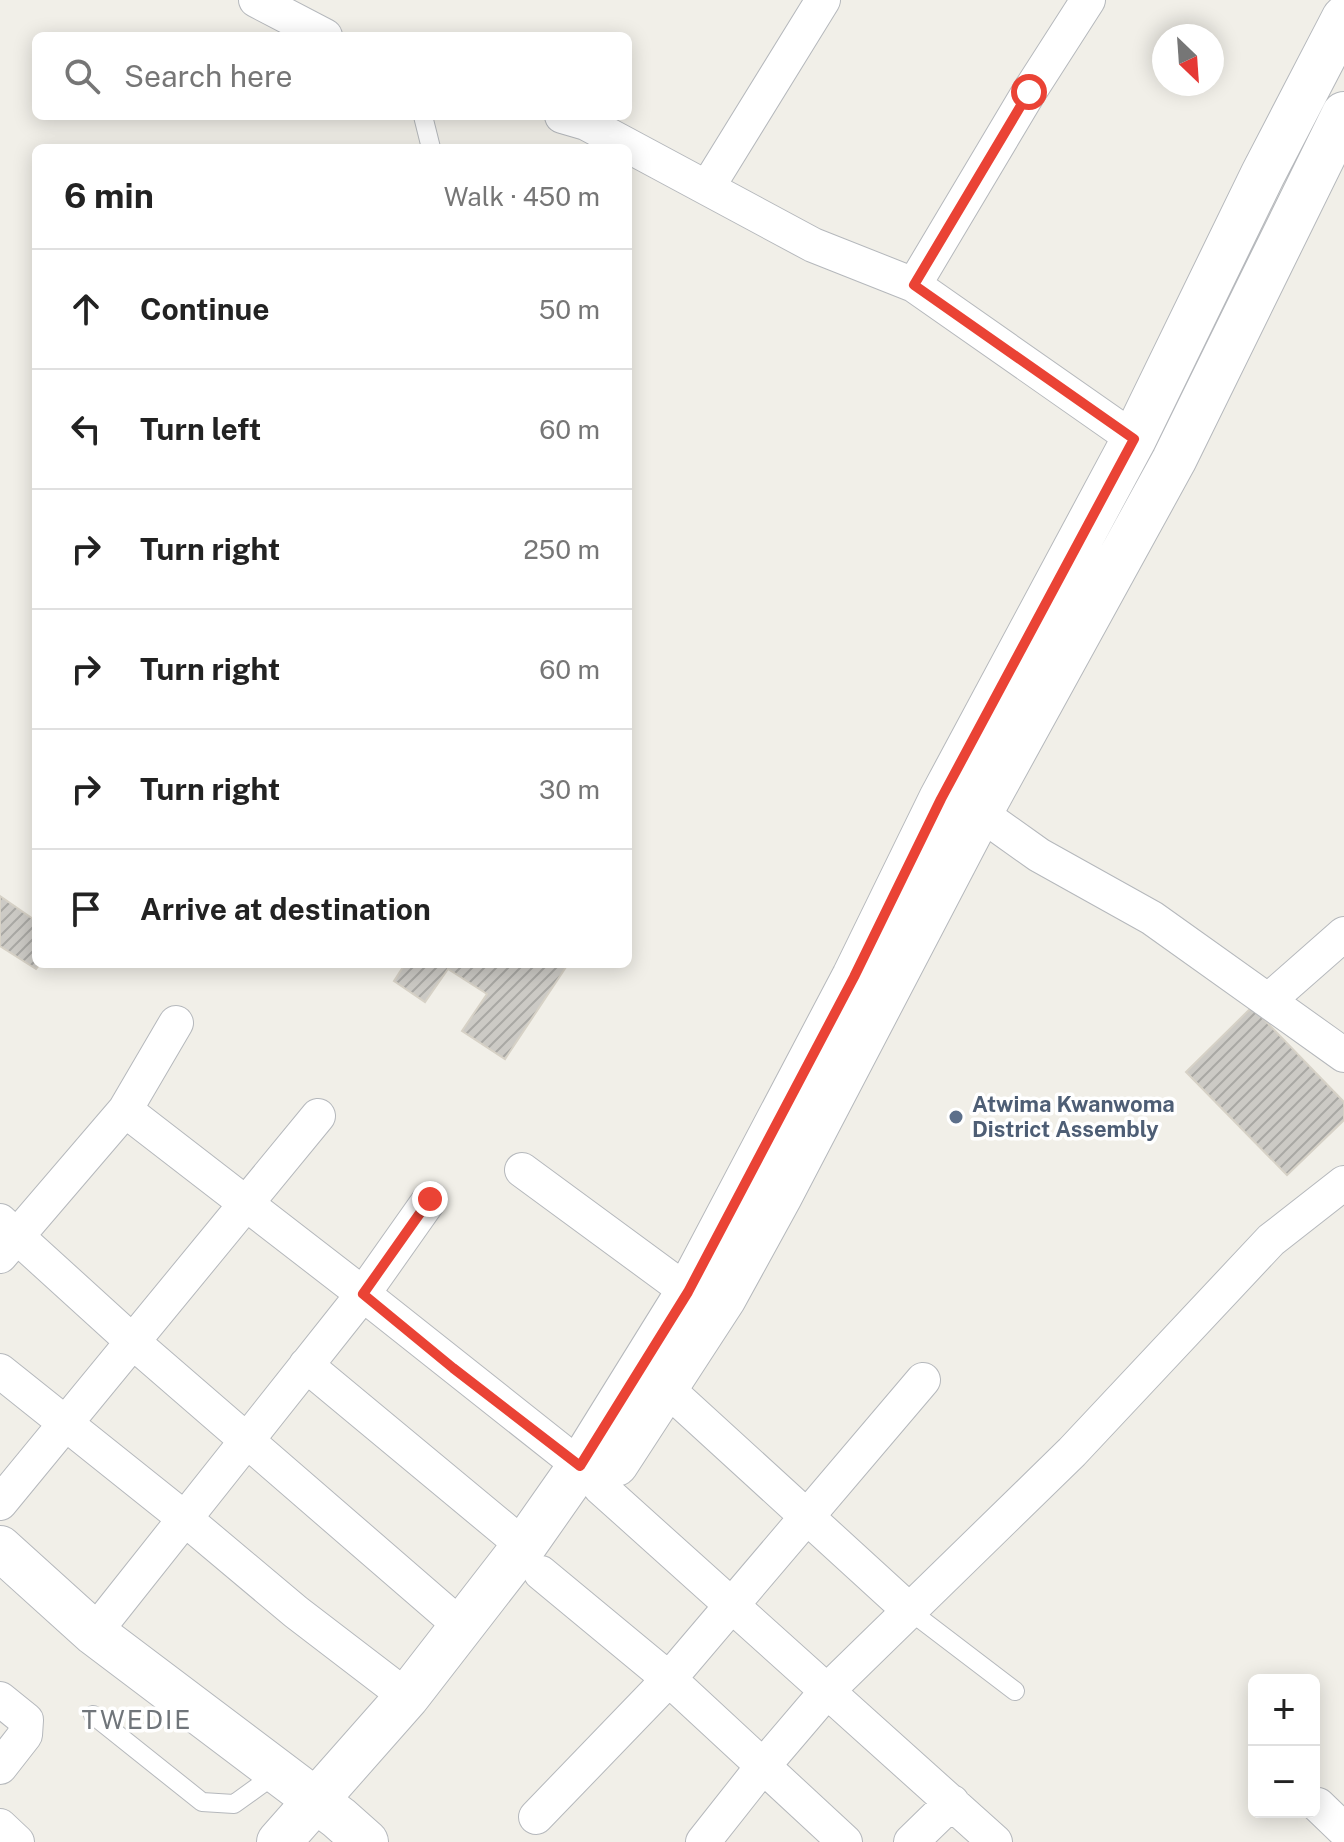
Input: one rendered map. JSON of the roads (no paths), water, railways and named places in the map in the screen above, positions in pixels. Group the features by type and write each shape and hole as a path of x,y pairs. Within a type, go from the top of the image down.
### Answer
{"street":[{"path":"256,0 317,32"},
{"path":"707,188 823,0"},
{"path":"914,285 1029,92 1088,0"},
{"path":"590,1476 854,977 941,799 1134,439 1263,174 1344,18"},
{"path":"279,1842 334,1826 429,1716 590,1476 666,1388 738,1273 980,813 1174,460 1344,114"},
{"path":"576,120 625,144"},
{"path":"632,148 813,245 914,285 1134,439"},
{"path":"980,813 1039,855 1152,918 1344,1055"},
{"path":"1269,1000 1344,934"},
{"path":"176,1023 125,1110 6,1238 133,1342 461,1626"},
{"path":"125,1110 363,1294 590,1476 995,1842"},
{"path":"0,1503 318,1116"},
{"path":"522,1170 688,1292"},
{"path":"703,1842 827,1691 1072,1452 1271,1240 1344,1183"},
{"path":"94,1633 363,1294 430,1199"},
{"path":"306,1365 669,1679 845,1842"},
{"path":"0,1371 296,1612 407,1697"},
{"path":"536,1817 669,1679 923,1380"},
{"path":"666,1388 910,1611"},
{"path":"0,1548 94,1633 277,1773 334,1826"},
{"path":"334,1826 407,1697 461,1626 532,1560"},
{"path":"0,1699 26,1720 25,1735 0,1767"},
{"path":"911,1842 952,1802"},
{"path":"1320,1807 1344,1830"},
{"path":"0,1826 17,1842"}],"lane":[{"path":"424,120 430,144"},
{"path":"910,1611 1015,1691"},
{"path":"93,1715 202,1802 234,1804 277,1773"}],"place":[{"name":"Atwima Kwanwoma District Assembly","path":"956,1117"}],"district":[{"name":"TWEDIE","path":"137,1719"}]}
